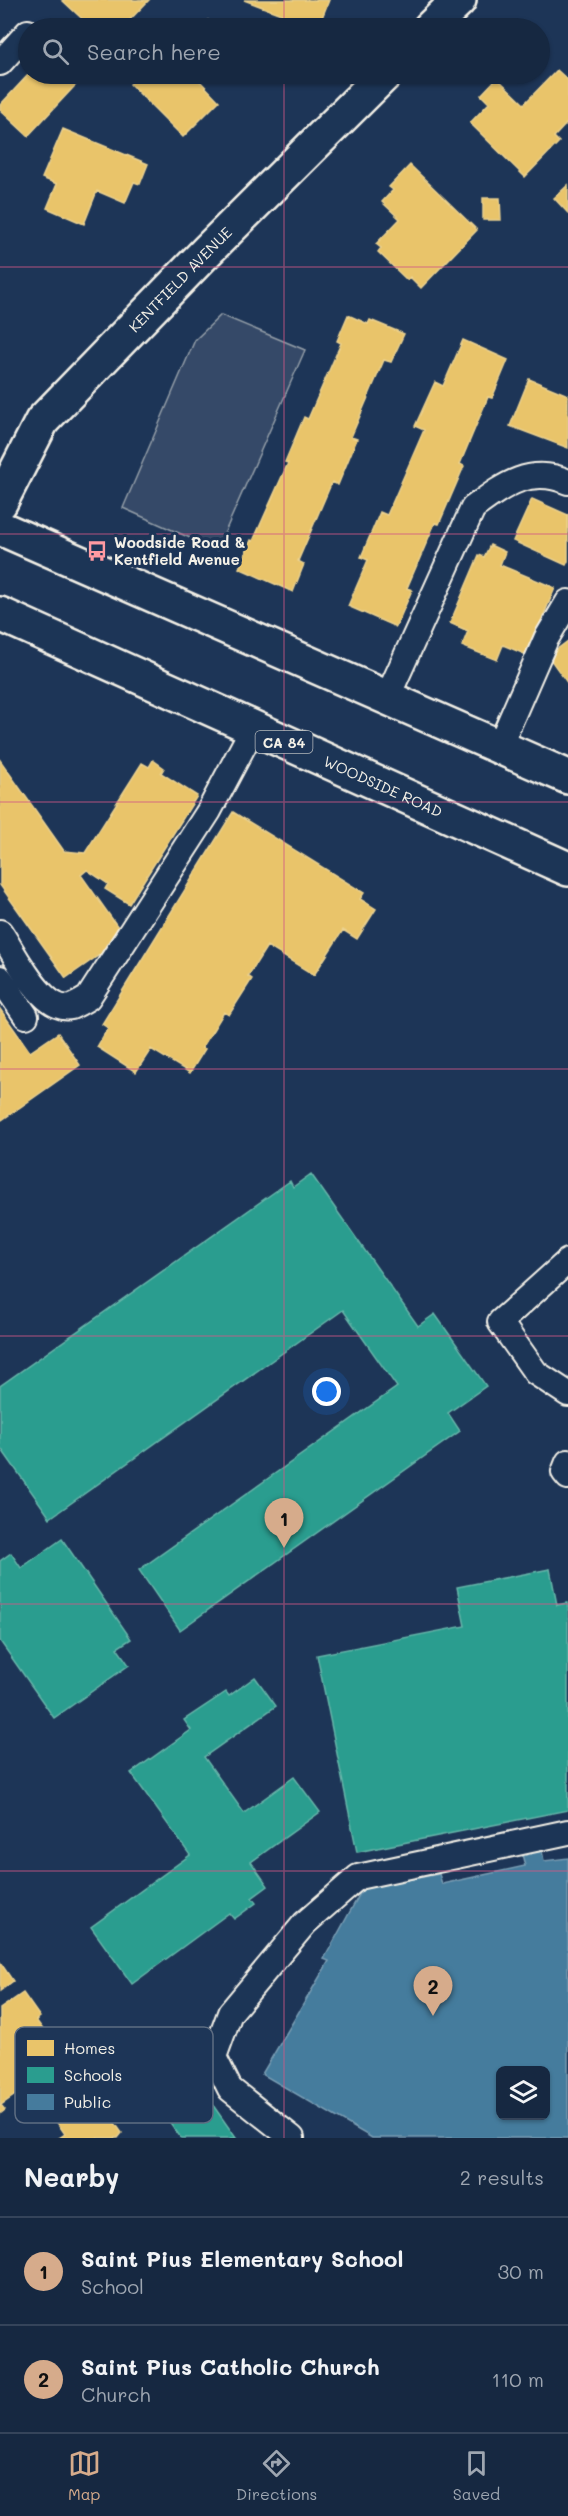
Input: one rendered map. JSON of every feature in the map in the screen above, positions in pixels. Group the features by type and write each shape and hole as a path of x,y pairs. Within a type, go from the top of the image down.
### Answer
{"main road":[{"path":"440,18 459,0"},
{"name":"KENTFIELD AVENUE","path":"0,503 42,421 207,250 375,84"},
{"path":"0,528 568,777"},
{"name":"WOODSIDE ROAD","path":"0,614 568,869"}],"lane":[{"path":"0,63 18,43"},
{"path":"387,698 473,508 495,491 532,474 568,482"},
{"path":"499,747 546,639 568,602"},
{"path":"0,932 38,990 50,1004 70,1007 88,998 209,811 253,728"},
{"path":"0,978 26,1016"},
{"path":"568,1261 500,1322 536,1373 568,1394"},
{"path":"568,1462 564,1472 568,1478"},
{"path":"292,2138 230,2089 214,2057 230,2013 305,1923 358,1877 568,1832"}],"shaded area":[{"path":"221,315 305,350 217,550 123,508 195,340"}],"building: Homes":[{"path":"62,0 149,0 132,18 81,18"},
{"path":"244,0 329,0 322,18 292,18"},
{"path":"557,70 568,80 568,122 554,137 559,142 525,177 470,123 489,103 481,95 491,84 503,84 524,104 543,84 550,84 550,77"},
{"path":"20,84 77,84 28,136 0,110 0,105"},
{"path":"130,84 203,84 219,101 183,137"},
{"path":"63,129 148,164 140,184 134,182 125,203 97,191 84,224 47,208 57,184 42,178"},
{"path":"410,165 477,230 421,288 410,277 407,280 378,252 381,248 376,244 400,219 382,202 393,190 389,187"},
{"path":"568,185 568,213 554,198"},
{"path":"483,198 500,198 501,220 483,220"},
{"path":"348,315 368,324 370,320 404,334 391,362 384,360 351,437 357,439 338,485 332,482 298,561 304,564 293,592 239,568 288,463 285,462 304,417 308,419 341,343 337,341"},
{"path":"463,340 508,360 492,398 488,397 460,464 464,466 439,524 435,523 407,588 412,590 396,627 348,606 368,560 361,557 380,512 387,515 424,430 415,426 435,382 443,386"},
{"path":"529,379 568,395 568,448 510,426"},
{"path":"532,499 568,515 568,561 566,565 513,541"},
{"path":"490,545 505,552 500,565 555,588 527,655 503,645 497,660 462,646 468,631 450,623 479,555 484,557"},
{"path":"568,641 568,684 548,656"},
{"path":"0,760 64,851 85,853 142,763 149,767 153,760 164,768 161,773 197,796 129,904 105,889 108,884 87,870 81,875 125,937 66,978 0,885"},
{"path":"233,812 364,893 360,899 376,909 357,939 343,930 314,975 267,946 248,976 252,979 229,1015 224,1012 190,1073 151,1049 136,1072 97,1047 108,1028 102,1024"},
{"path":"0,1009 30,1052 58,1033 80,1065 2,1120 0,1116"},
{"path":"0,1962 13,1981 0,1991"},
{"path":"23,1993 40,2017 36,2020 41,2027 15,2027 15,2095 1,2105 5,2110 0,2114 0,2009"},
{"path":"57,2123 115,2123 122,2133 118,2138 59,2138 65,2134"}],"building: Schools":[{"path":"311,1174 418,1326 435,1314 486,1386 448,1413 460,1431 180,1630 139,1570 397,1387 343,1310 50,1518 0,1447 0,1386 290,1181 293,1187"},
{"path":"62,1539 131,1639 117,1648 129,1665 54,1718 0,1641 0,1561 11,1553 21,1568"},
{"path":"550,1569 557,1605 567,1603 568,1609 568,1810 357,1852 317,1655 465,1626 457,1587"},
{"path":"255,1677 276,1706 204,1757 244,1813 294,1777 320,1812 251,1862 268,1886 252,1898 256,1903 234,1919 229,1913 132,1984 91,1927 190,1855 131,1773 191,1730 184,1720 226,1692 229,1696"},
{"path":"213,2105 236,2138 181,2138 170,2123 213,2123"}],"building: Public":[{"path":"542,1851 544,1861 568,1858 568,2138 372,2138 262,2074 329,1961 324,1959 363,1888 439,1874 442,1884 525,1866 522,1854"}],"place":[{"name":"Woodside Road & Kentfield Avenue","path":"97,551"},
{"name":"Saint Pius Elementary School","path":"284,1548"},
{"name":"Saint Pius Catholic Church","path":"433,2016"}]}
